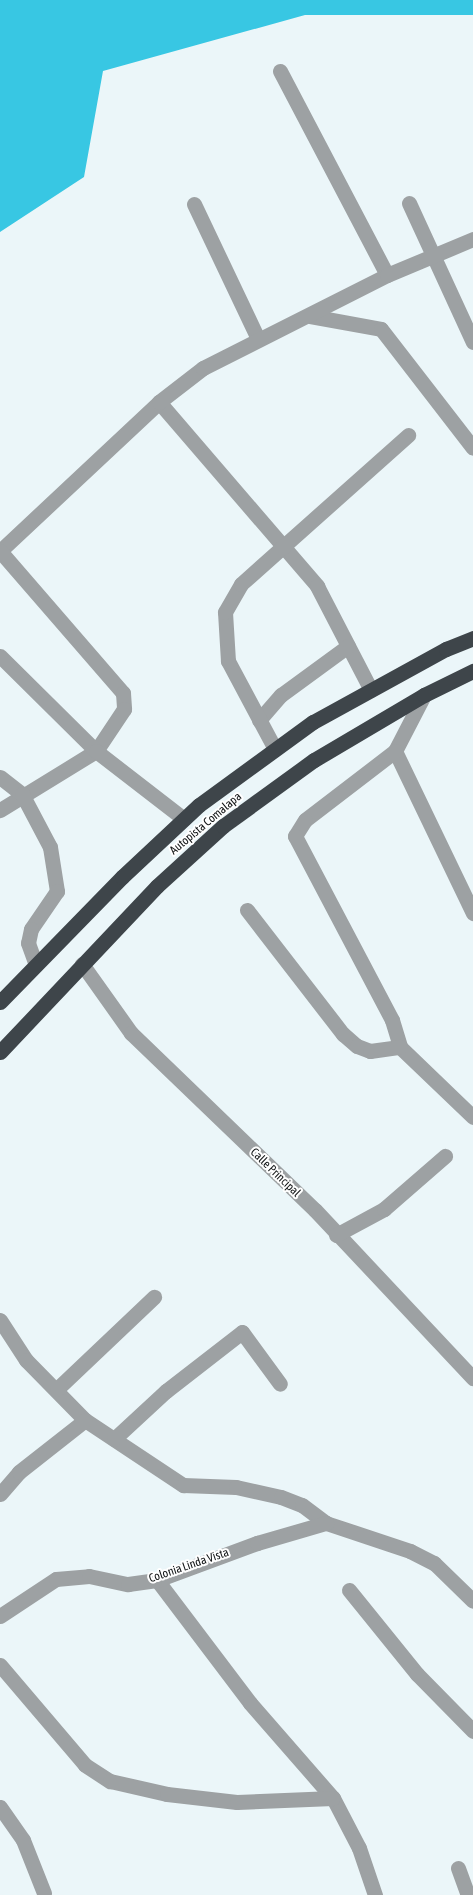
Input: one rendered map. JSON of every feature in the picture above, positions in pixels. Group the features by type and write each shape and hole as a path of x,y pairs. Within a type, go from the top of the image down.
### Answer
{"highway":[{"name":"Autopista Comalapa","path":"0,1002 184,818 313,722 446,649 473,638"},
{"name":"Autopista Comalapa","path":"0,1052 157,886 223,826 314,760 424,694 473,671"}],"street":[{"path":"280,71 386,275"},
{"path":"409,203 473,342"},
{"path":"194,204 258,339"},
{"path":"0,810 22,794 96,751 124,709 123,694 0,551 159,402 203,368 258,339 310,316 386,275 473,239"},
{"path":"310,316 381,329 473,448"},
{"path":"159,402 317,586 371,690"},
{"path":"275,749 228,661 225,612 240,584 408,435"},
{"path":"259,720 281,695 348,646"},
{"path":"0,656 96,751 184,818"},
{"path":"424,694 395,751 305,820 295,836 392,1020 400,1047 473,1116"},
{"path":"395,751 473,913"},
{"path":"0,777 22,794 50,847 57,891 31,929 28,943 36,965"},
{"path":"247,910 343,1034 357,1046 370,1051 400,1047"},
{"name":"Calle Principal","path":"82,964 131,1033 336,1235 473,1378"},
{"path":"336,1235 384,1209 445,1156"},
{"path":"57,1389 154,1297"},
{"path":"0,1320 26,1360 57,1389 85,1420 183,1485 236,1487 281,1496 302,1505 326,1523 410,1550 434,1563 473,1601"},
{"path":"114,1439 166,1392 242,1332 280,1384"},
{"path":"0,1494 20,1472 85,1420"},
{"name":"Colonia Linda Vista","path":"0,1616 56,1579 89,1576 128,1584 157,1580 257,1542 326,1523"},
{"path":"157,1580 250,1703 334,1798 359,1848 375,1895"},
{"path":"349,1590 417,1674 473,1731"},
{"path":"0,1665 85,1765 110,1781 167,1794 238,1802 334,1798"},
{"path":"0,1807 23,1840 44,1893"},
{"path":"458,1868 468,1895"}],"shaded area":[{"path":"0,0 473,0 473,15 305,15 103,71 84,177 0,232"}]}
